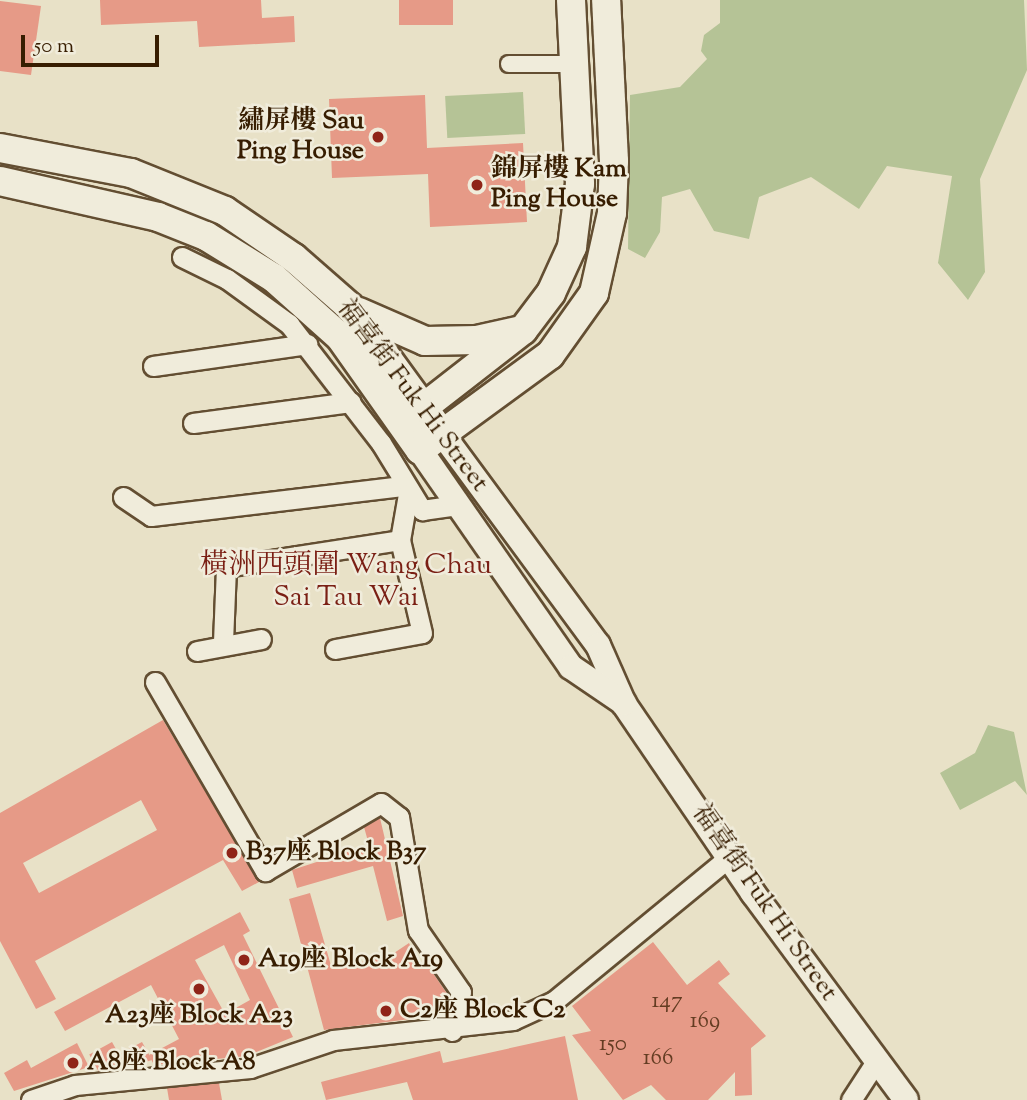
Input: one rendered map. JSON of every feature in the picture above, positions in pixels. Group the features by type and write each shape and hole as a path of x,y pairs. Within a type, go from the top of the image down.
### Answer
{"main road":[{"path":"413,416 523,330 551,293 572,247 580,184 571,0"},
{"path":"432,443 550,355 594,293 613,200 606,0"},
{"name":"福喜街 Fuk Hi Street","path":"0,148 180,189 294,258 351,307 413,416 432,443"},
{"name":"福喜街 Fuk Hi Street","path":"0,181 118,204 206,236 274,278 340,337 413,416"},
{"path":"351,307 425,341 477,340 523,330"}],"street":[{"path":"509,64 574,64"},
{"path":"182,257 256,297 307,344 351,402 405,490 425,511 456,505"},
{"path":"153,366 307,344"},
{"path":"193,423 351,402"},
{"name":"福喜街 Fuk Hi Street","path":"432,443 456,505 571,667 624,704"},
{"name":"福喜街 Fuk Hi Street","path":"432,443 598,645 624,704 729,857 906,1100"},
{"path":"123,497 151,516 405,490"},
{"path":"335,649 422,633 400,540 405,490"},
{"path":"223,642 226,567 400,540"},
{"path":"197,651 223,642 261,639"},
{"path":"155,682 265,871 382,803 399,817 418,930 461,992 452,1031"},
{"path":"31,1100 75,1085 250,1068 333,1040 452,1031 513,1020 554,1001 729,857"},
{"path":"851,1100 877,1060"}],"green space":[{"path":"720,0 1024,0 1027,70 980,179 985,272 968,300 938,263 952,176 887,166 859,209 811,177 759,197 749,239 714,231 690,189 662,197 660,232 645,258 628,249 630,95 680,87 707,59 701,51 704,35 720,23"},
{"path":"523,92 525,134 447,138 445,96"},
{"path":"988,725 1014,732 1027,795 1015,781 960,810 940,773 975,753"}],"building":[{"path":"100,0 261,0 262,18 294,16 295,42 199,47 197,21 101,25"},
{"path":"399,0 453,0 453,25 399,25"},
{"path":"0,1 41,6 31,75 0,71"},
{"path":"425,95 427,148 523,143 527,222 430,227 428,174 332,178 329,99"},
{"path":"163,720 259,882 242,891 223,860 35,961 56,999 36,1009 0,941 0,813","holes":["141,800 157,830 39,893 23,863"]},
{"path":"380,818 403,916 387,921 373,866 297,888 292,870 369,845 364,827"},
{"path":"310,893 332,969 391,955 409,943 420,966 426,963 448,995 445,1006 418,1018 324,1030 289,899"},
{"path":"240,912 250,931 243,935 293,1037 247,1056 154,1065 149,1055 179,1039 151,985 65,1031 54,1012","holes":["224,945 250,1000 225,1014 195,960"]},
{"path":"653,942 687,985 719,960 730,974 718,983 766,1036 751,1048 752,1095 735,1096 735,1072 708,1100 666,1100 651,1085 623,1100 572,1035 591,1031 572,1006"},
{"path":"565,1036 578,1100 413,1100 407,1082 326,1100 321,1082 440,1051 443,1063"},
{"path":"112,1042 122,1060 99,1073 89,1055"},
{"path":"142,1042 152,1060 126,1068 119,1054"},
{"path":"77,1043 89,1067 14,1091 4,1073 27,1060 31,1068"},
{"path":"219,1083 222,1100 169,1100 167,1088"}],"place":[{"name":"繡屏樓 Sau Ping House","path":"378,137"},
{"name":"錦屏樓 Kam Ping House","path":"477,185"},
{"name":"B37座 Block B37","path":"232,853"},
{"name":"A19座 Block A19","path":"244,960"},
{"name":"A23座 Block A23","path":"199,989"},
{"name":"C2座 Block C2","path":"386,1011"},
{"name":"A8座 Block A8","path":"73,1063"}],"district":[{"name":"橫洲西頭圍 Wang Chau Sai Tau Wai","path":"346,582"}]}
